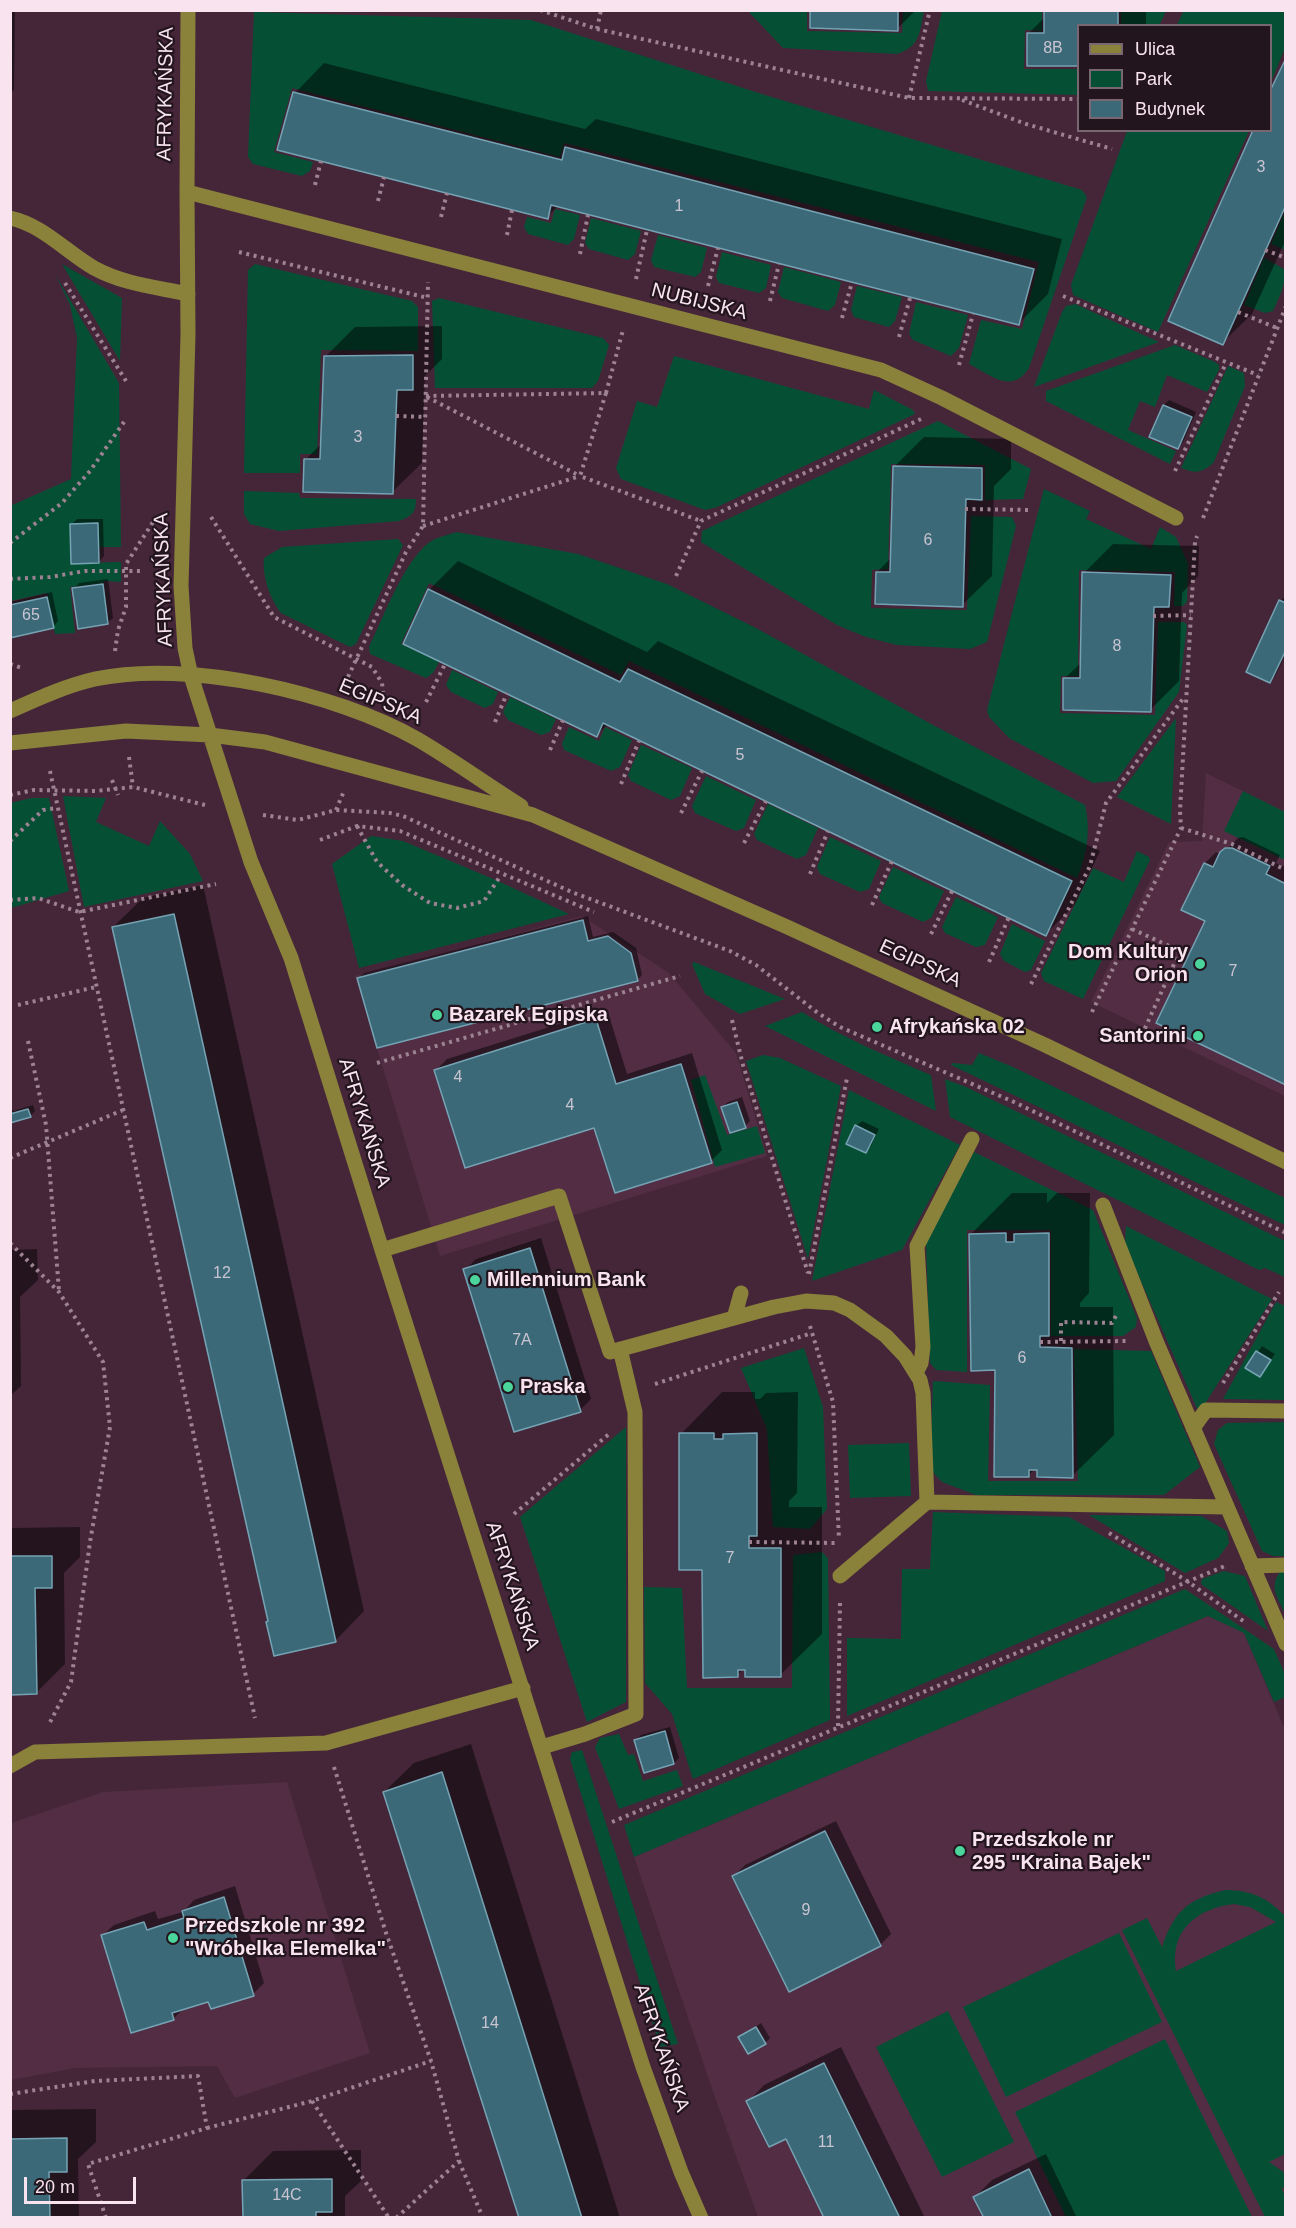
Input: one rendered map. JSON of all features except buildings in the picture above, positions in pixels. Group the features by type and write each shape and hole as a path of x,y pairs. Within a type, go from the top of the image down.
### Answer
{"street":[{"name":"AFRYKAŃSKA","path":"188,10 188,294 181,586 185,648 191,676 251,862 291,958 643,2067 681,2172 701,2217"},
{"name":"NUBIJSKA","path":"187,192 881,370 942,398 1176,518"},
{"path":"10,218 38,229 110,276 188,294"},
{"name":"EGIPSKA","path":"10,711 57,689 96,679 139,674 191,676 279,687 373,719 417,739 533,814"},
{"name":"EGIPSKA","path":"10,743 126,731 210,735 265,741 533,814 1035,1040 1286,1162"},
{"path":"916,1371 921,1363 923,1347 916,1246 972,1139"},
{"path":"382,1250 559,1196 610,1352 806,1301 834,1302 850,1310 886,1336 916,1371 923,1393 927,1502"},
{"path":"1103,1204 1156,1341 1286,1644"},
{"path":"734,1318 741,1293"},
{"path":"542,1747 585,1734 636,1714 635,1412 620,1349"},
{"path":"1193,1428 1206,1410 1286,1411"},
{"path":"840,1576 927,1502 1227,1507"},
{"path":"1250,1562 1286,1565"},
{"path":"10,1766 35,1752 326,1743 523,1688"}],"path":[{"path":"540,10 597,29 909,98 1077,99"},
{"path":"597,29 601,10"},
{"path":"909,98 930,10"},
{"path":"957,98 1026,124 1112,149"},
{"path":"315,185 321,161"},
{"path":"378,201 384,177"},
{"path":"441,217 447,193"},
{"path":"507,235 512,210"},
{"path":"580,254 588,215"},
{"path":"580,476 630,306 647,230"},
{"path":"708,286 718,248"},
{"path":"1265,250 1286,258"},
{"path":"239,252 428,298"},
{"path":"348,677 406,552 423,526 429,255"},
{"path":"770,301 779,264"},
{"path":"63,280 126,381"},
{"path":"842,318 852,282"},
{"path":"1063,296 1258,375"},
{"path":"899,336 910,298"},
{"path":"1202,522 1286,306"},
{"path":"1238,312 1277,328"},
{"path":"959,365 973,314"},
{"path":"1175,471 1226,363"},
{"path":"426,396 606,393"},
{"path":"426,396 580,476 701,521"},
{"path":"396,416 426,417"},
{"path":"676,576 701,521 923,418"},
{"path":"10,543 62,502 90,471 126,419"},
{"path":"423,526 580,476"},
{"path":"183,478 228,541 274,617 356,658"},
{"path":"965,509 1030,510"},
{"path":"118,630 126,607 126,564 157,516"},
{"path":"1092,1012 1181,828 1180,811 1195,542 1199,532"},
{"path":"10,579 50,577 85,571 142,571"},
{"path":"1153,616 1191,615"},
{"path":"426,702 445,663"},
{"path":"10,664 22,668"},
{"path":"495,722 507,693"},
{"path":"1031,984 1090,866 1106,803 1186,695"},
{"path":"550,750 563,720"},
{"path":"621,784 639,741"},
{"path":"50,771 261,1745"},
{"path":"681,813 702,771"},
{"path":"112,780 118,795"},
{"path":"10,795 34,790 96,791 133,787 194,803 298,819 307,819 336,810 404,816 574,892 730,951 756,965 818,1013 840,1027 1014,1102 1286,1233"},
{"path":"744,843 766,801"},
{"path":"10,841 43,810 57,808"},
{"path":"357,826 377,862 402,885 430,903 458,908 483,901 501,875"},
{"path":"320,840 357,826 400,831 594,912"},
{"path":"1181,828 1232,844 1286,870"},
{"path":"810,874 828,831"},
{"path":"872,905 892,861"},
{"path":"10,900 38,897 79,912 216,884"},
{"path":"931,934 952,891"},
{"path":"989,962 1009,918"},
{"path":"1132,929 1180,951 1141,1037"},
{"path":"377,1063 680,976"},
{"path":"18,1005 96,987"},
{"path":"732,1020 742,1065 809,1277 847,1078"},
{"path":"28,1041 45,1125 59,1292"},
{"path":"10,1158 123,1110"},
{"path":"10,1243 59,1292 103,1362 110,1427 90,1542 71,1682 35,1752"},
{"path":"1206,1410 1279,1292"},
{"path":"806,1301 812,1333 833,1402 840,1576 838,1726"},
{"path":"1061,1341 1061,1323 1112,1323 1117,1314 1113,1305"},
{"path":"1040,1342 1156,1341"},
{"path":"1101,1528 1188,1581 1250,1626"},
{"path":"749,1542 839,1543"},
{"path":"612,1822 1188,1581 1250,1562"},
{"path":"326,1743 386,1933 431,2061 459,2161 483,2217"},
{"path":"106,2217 88,2164 207,2128 312,2101 431,2061"},
{"path":"10,2094 95,2081 198,2076 207,2128"},
{"path":"312,2101 389,2217"},
{"path":"396,2217 459,2161"}],"shaded area":[{"path":"1206,773 1285,812 1285,1096 1091,1002 1169,842 1202,841"},
{"path":"582,916 669,973 736,1053 767,1156 440,1256 355,976"},
{"path":"1208,1616 1244,1633 1285,1730 1285,2217 758,2217 634,1857"},
{"name":"Przedszkole nr 392 \"Wróbelka Elemelka\"","path":"287,1782 370,2053 235,2098 217,2066 75,2068 11,2080 11,1823 103,1792"}],"green space":[{"path":"1122,10 1166,11 1160,24 1121,24"},
{"path":"1184,10 1285,11 1285,48 1272,80 1272,24 1177,24"},
{"path":"748,11 807,11 807,31 902,33 903,11 924,11 920,32 915,43 897,54 783,48"},
{"path":"942,11 1042,11 1042,31 1025,30 1024,69 1077,69 1077,95 928,91 926,81"},
{"path":"254,12 531,20 765,95 1082,190 1087,197 1029,368 1022,376 1008,382 969,364 981,320 1022,329 1039,262 564,143 560,157 292,88 274,152 313,162 310,171 302,176 253,164 248,157"},
{"path":"1127,132 1249,132 1158,332 1073,295 1071,285"},
{"path":"555,209 580,215 574,239 568,245 528,234 524,227 527,217 551,223"},
{"path":"1285,211 1285,250 1271,244"},
{"path":"591,218 641,231 635,254 628,260 589,249 585,243"},
{"path":"658,235 707,248 701,272 695,277 654,267 651,260"},
{"path":"722,252 771,265 766,288 759,293 719,283 716,277"},
{"path":"1264,258 1284,269 1285,275 1282,290 1273,311 1265,313 1244,305"},
{"path":"62,264 122,298 120,361"},
{"path":"255,264 412,301 418,307 418,351 321,350 317,454 300,454 300,473 244,473 248,270"},
{"path":"784,267 841,282 835,305 828,311 782,298 778,292"},
{"path":"55,274 119,383 121,547 99,547 98,523 70,524 71,563 121,562 121,582 104,581 104,583 70,587 75,633 55,634 47,593 11,601 10,506 71,479 77,338 70,305"},
{"path":"857,286 902,297 895,321 889,327 854,317 851,310"},
{"path":"439,298 603,338 609,345 598,381 592,388 435,388 432,301"},
{"path":"916,302 968,315 959,348 951,356 913,340 909,334"},
{"path":"1075,304 1159,342 1034,387 1062,312 1066,306"},
{"path":"1175,345 1215,362 1219,365 1219,370 1207,392 1167,375 1155,407 1140,401 1128,430 1176,451 1170,464 1046,401 1046,391"},
{"path":"674,356 869,409 874,390 913,410 915,414 717,507 705,510 621,479 616,468 637,401 657,407"},
{"path":"1228,366 1244,373 1245,386 1214,462 1199,471 1181,468"},
{"path":"938,421 1031,469 1023,499 985,500 985,465 891,464 888,569 872,570 871,608 967,610 971,516 1012,517 1016,526 987,642 970,649 897,645 866,637 837,625 701,542 702,531"},
{"path":"1044,489 1090,511 1086,519 1151,549 1160,527 1176,537 1188,564 1187,602 1183,606 1174,606 1175,572 1079,570 1078,676 1061,676 1060,713 1155,715 1158,622 1184,622 1187,625 1179,692 1116,781 1093,783 1009,738 989,717 987,710"},
{"path":"244,491 299,493 300,498 416,499 416,504 412,513 399,521 279,531 250,524 244,514"},
{"path":"457,532 578,554 667,584 754,627 1085,805 1088,824 1087,842 1077,878 629,661 621,675 429,583 401,644 439,662 433,673 426,678 370,654 369,647 397,587 415,557 435,539"},
{"path":"398,539 403,545 356,644 350,647 281,613 273,601 266,580 264,558 282,547"},
{"path":"452,670 498,692 493,704 485,708 451,692 446,685"},
{"path":"510,697 556,719 550,732 541,735 508,720 503,712"},
{"path":"1176,718 1171,824 1117,797"},
{"path":"569,727 599,741 605,727 632,740 620,767 611,771 564,750 562,744"},
{"path":"641,745 692,768 680,796 671,800 631,781 628,775"},
{"path":"706,776 756,800 744,828 736,831 695,813 692,806"},
{"path":"1243,791 1285,812 1285,860 1224,831"},
{"path":"63,796 106,798 96,822 149,846 160,821 190,854 203,881 84,907"},
{"path":"31,798 49,798 69,891 11,908 11,803"},
{"path":"768,804 818,828 806,855 797,859 757,840 754,834"},
{"path":"371,836 403,841 569,914 359,968 332,864"},
{"path":"830,837 881,861 869,889 860,892 820,874 817,867"},
{"path":"1137,851 1149,857 1150,860 1083,999 1044,981 1041,973 1093,868 1124,882"},
{"path":"893,867 944,891 931,918 923,922 882,903 879,897"},
{"path":"956,897 998,917 985,945 976,947 945,933 942,927"},
{"path":"1012,924 1045,941 1031,970 1025,972 1004,961 1000,954"},
{"path":"694,962 785,999 740,1014 705,994 692,964"},
{"path":"802,1012 849,1038 931,1075 936,1111 765,1026"},
{"path":"979,1053 1013,1067 1285,1198 1285,1225 951,1065 952,1063 972,1065"},
{"path":"763,1055 780,1058 841,1086 808,1259 746,1061"},
{"path":"705,1075 727,1135 757,1126 765,1153 715,1167 691,1080"},
{"path":"945,1079 966,1087 1285,1241 1285,1277 1265,1268 1259,1270 950,1117"},
{"path":"849,1090 960,1145 902,1250 812,1281"},
{"path":"974,1152 1093,1210 1137,1318 1136,1327 1123,1336 1051,1336 1051,1230 967,1230 967,1372 936,1370 930,1363 926,1242"},
{"path":"1126,1226 1272,1299 1199,1413 1125,1245"},
{"path":"1276,1302 1285,1306 1285,1400 1223,1399"},
{"path":"804,1348 823,1407 827,1509 810,1529 773,1527 767,1429 741,1368"},
{"path":"1074,1349 1151,1351 1200,1467 1164,1495 976,1495 942,1482 930,1469 933,1381 990,1385 988,1481 1078,1481"},
{"path":"1285,1422 1285,1556 1273,1556 1262,1551 1214,1444 1218,1430 1227,1423"},
{"path":"626,1427 626,1702 587,1722 520,1517"},
{"path":"909,1443 911,1496 850,1498 848,1445"},
{"path":"933,1512 1069,1517 1165,1571 1165,1581 847,1716 847,1638 901,1639 902,1569 930,1569"},
{"path":"1089,1515 1201,1516 1227,1531 1229,1543 1218,1558 1185,1573"},
{"path":"822,1552 828,1558 830,1720 693,1779 672,1714 645,1683 644,1587 682,1588 687,1688 792,1688 793,1555"},
{"path":"1224,1571 1245,1576 1268,1631 1201,1584 1202,1579"},
{"path":"1280,1572 1285,1572 1285,1614 1275,1588"},
{"path":"1185,1589 1274,1649 1285,1674 1285,1697 1274,1702 1244,1633 1208,1616 634,1857 624,1825"},
{"path":"619,1734 628,1755 634,1754 643,1781 677,1770 683,1786 619,1809 595,1747 600,1738"},
{"path":"582,1750 678,2044 660,2047 570,1759 572,1752"},
{"path":"1225,1890 1251,1893 1272,1904 1285,1916 1285,2154 1269,2162 1285,2173 1285,2189 1281,2187 1285,2196 1285,2217 1265,2217 1122,1930 1147,1918 1162,1947 1172,1924 1184,1908","holes":["1234,1904 1250,1907 1276,1922 1176,1971 1177,1944 1182,1933 1198,1916 1221,1906"]},
{"path":"1119,1933 1162,2022 1006,2097 963,2007"},
{"path":"948,2011 1014,2142 942,2177 876,2047"},
{"path":"1165,2039 1252,2217 1066,2217 1015,2112"}],"place":[{"name":"Dom Kultury Orion","path":"1200,964"},
{"name":"Bazarek Egipska","path":"437,1015"},
{"name":"Afrykańska 02","path":"877,1027"},
{"name":"Santorini","path":"1198,1036"},
{"name":"Millennium Bank","path":"475,1280"},
{"name":"Praska","path":"508,1387"},
{"name":"Przedszkole nr 295 \"Kraina Bajek\"","path":"960,1851"},
{"name":"Przedszkole nr 392 \"Wróbelka Elemelka\"","path":"173,1938"}]}
